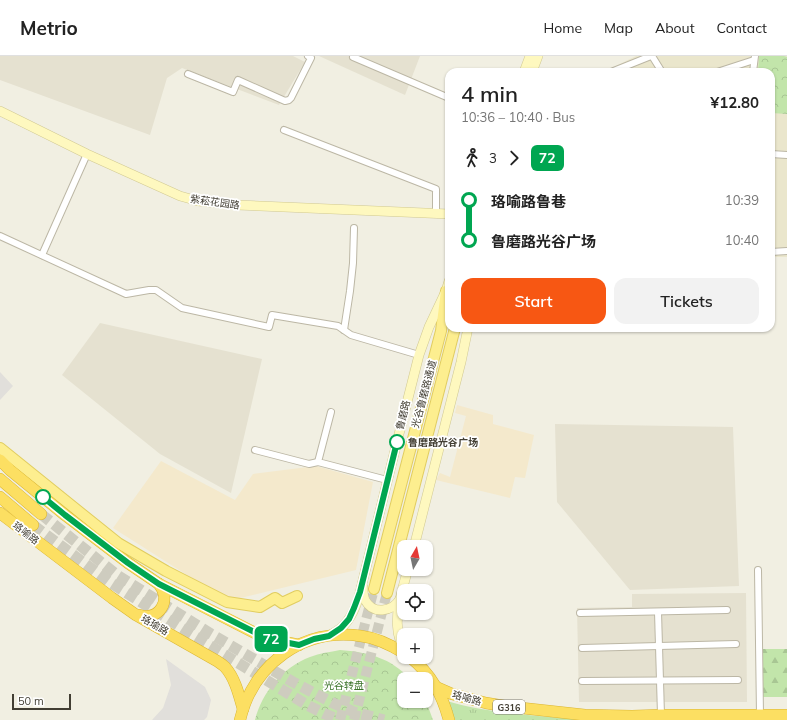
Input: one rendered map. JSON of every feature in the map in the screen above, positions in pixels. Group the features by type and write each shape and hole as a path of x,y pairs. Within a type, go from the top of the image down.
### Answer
{"highway":[{"path":"0,460 65,515 128,563 159,584 269,639 299,645"},
{"path":"0,479 41,514"},
{"path":"0,496 33,525"},
{"name":"珞喻路","path":"0,513 51,553"},
{"name":"珞瑜路","path":"51,553 136,614 217,661 230,674 234,682 241,717"},
{"path":"136,614 147,616 160,610 163,606 165,597 159,584"},
{"path":"241,717 250,692 259,678 270,665 299,645 314,639 346,635 362,636 378,640 397,648"},
{"path":"418,664 436,687 445,706 449,720"},
{"name":"珞喻路","path":"436,687 467,699 504,706 585,715 787,715"}],"main road":[{"path":"526,68 530,56"},
{"path":"534,68 538,56"},
{"name":"紫菘花园路","path":"0,111 87,154 180,196 198,201 237,206 445,214"},
{"name":"鲁磨路","path":"329,636 341,628 349,619 358,601 419,355 445,293"},
{"name":"光谷鲁磨路通道","path":"374,589 441,331 445,299"},
{"name":"光谷鲁磨路通道","path":"387,593 454,332"},
{"path":"416,540 461,362 467,332"},
{"path":"0,448 118,543 166,571 227,602 260,607 275,598 282,603 297,596"},
{"path":"362,584 365,600 372,607 381,610 390,608 397,603"}],"street":[{"path":"188,74 233,92 238,80 286,101 291,98 311,58 308,56"},
{"path":"621,68 652,56 660,68"},
{"path":"353,57 445,96"},
{"path":"728,68 755,58 754,68"},
{"path":"284,130 436,189 436,213"},
{"path":"42,255 87,154"},
{"path":"775,154 787,155"},
{"path":"344,330 353,263 354,228"},
{"path":"0,236 126,294 156,290 182,308 269,327 272,316 338,326 351,336 419,355"},
{"path":"775,252 787,252"},
{"path":"318,462 331,412"},
{"path":"255,450 309,464 318,462 387,480"},
{"path":"758,570 760,715"},
{"path":"580,613 727,610"},
{"path":"658,612 661,715"},
{"path":"582,648 736,644"},
{"path":"582,681 738,680"}],"shaded area":[{"path":"0,56 293,56 305,62 279,105 182,68 167,78 150,135 0,80"},
{"path":"319,56 420,56 405,95"},
{"path":"636,56 787,56 787,257 775,257 775,68 612,68"},
{"path":"100,323 262,359 231,493 160,454 62,375"},
{"path":"0,372 13,386 0,400"},
{"path":"457,405 493,415 493,424 534,435 525,478 515,477 510,498 436,480 440,473 450,477 466,416 455,413"},
{"path":"555,424 733,427 739,586 630,590 557,502"},
{"path":"161,461 235,500 253,474 316,466 373,482 356,570 228,601 113,528"},
{"path":"746,593 747,702 579,702 577,608 632,607 632,594"},
{"path":"166,659 205,687 211,700 207,717 204,720 152,720 163,708 171,685"}],"green space":[{"path":"759,56 787,57 787,114 775,113 775,68 758,68"},
{"path":"759,649 787,649 787,697 761,697"},
{"name":"光谷转盘","path":"340,650 360,652 387,661 403,672 397,672 397,708 429,708 433,720 255,720 258,710 268,690 283,674 300,661"},
{"path":"447,701 517,714 602,720 454,720"}],"tunnel":[{"path":"41,514 117,575 211,634 293,682 333,703 354,712 384,720"},
{"path":"33,525 111,583 307,705 339,720"},
{"path":"340,720 374,589"},
{"path":"354,720 387,593"}],"bus line":[{"name":"72","path":"43,497 128,563 159,584 234,623 269,639 299,645 314,639 329,636 341,628 349,619 358,601 397,442"}],"place":[{"name":"鲁磨路光谷广场","path":"397,442"}]}
